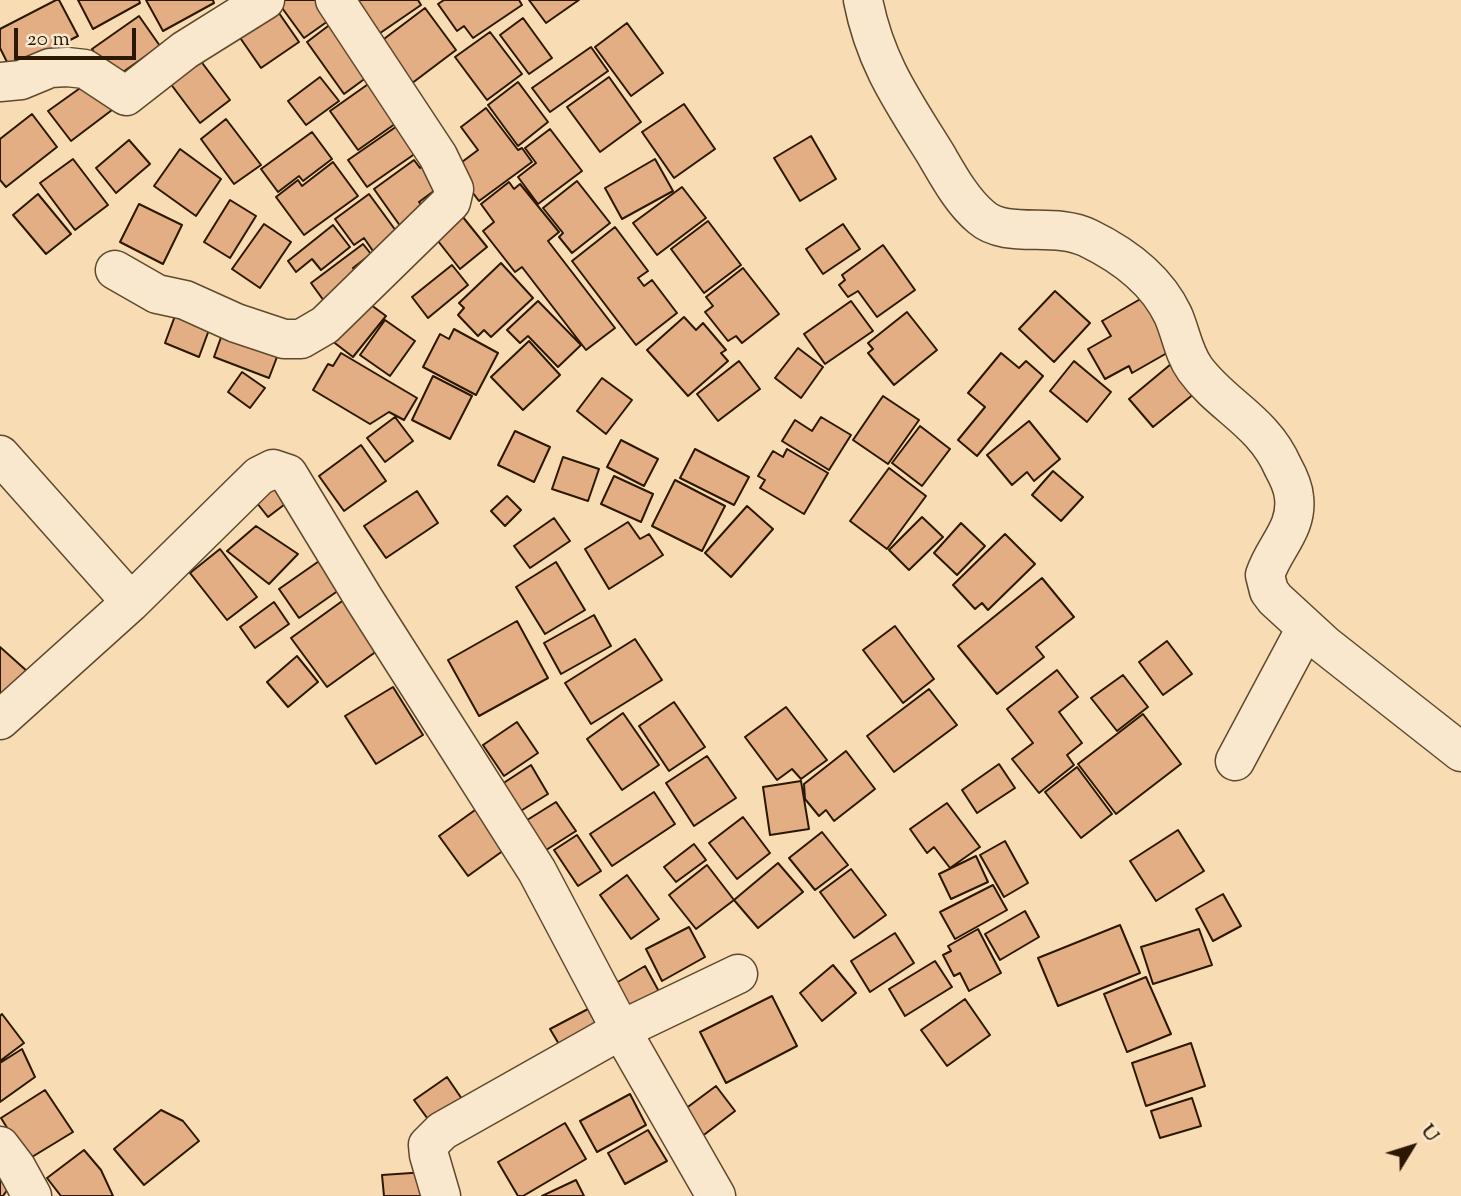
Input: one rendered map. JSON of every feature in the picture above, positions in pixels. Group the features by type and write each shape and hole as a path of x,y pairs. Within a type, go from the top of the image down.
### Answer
{"street":[{"path":"0,82 21,80 50,68 76,68 85,69 127,96 185,50 265,0"},
{"path":"115,270 157,294 185,300 236,323 284,339 301,339 325,325 451,202 454,189 438,156 335,0"},
{"path":"863,0 874,47 888,76 957,189 975,212 992,225 1010,229 1062,229 1087,237 1141,271 1161,294 1174,317 1183,347 1195,369 1268,439 1294,496 1292,526 1268,565 1265,575 1266,585 1275,599 1371,683 1461,752"},
{"path":"0,456 131,602"},
{"path":"0,720 131,602 259,476 273,469 288,474 537,871 621,1030 716,1196"},
{"path":"1234,761 1306,628"},
{"path":"441,1196 428,1145 442,1131 621,1030 738,974"},
{"path":"0,1146 16,1167 32,1196"}],"building":[{"path":"59,0 78,36 11,70 0,48 0,29"},
{"path":"78,0 139,0 140,3 93,29"},
{"path":"146,0 213,0 214,3 163,31"},
{"path":"327,0 338,14 304,38 277,1"},
{"path":"349,0 418,0 421,5 370,40"},
{"path":"444,0 519,0 522,5 473,38 464,26 457,31 438,4"},
{"path":"529,0 579,0 546,23"},
{"path":"272,3 299,42 261,68 234,29"},
{"path":"425,8 456,50 403,90 372,48"},
{"path":"139,16 160,46 113,79 92,49"},
{"path":"340,17 378,69 344,94 307,42"},
{"path":"523,18 552,58 529,74 500,35"},
{"path":"627,23 663,73 631,96 595,47"},
{"path":"490,32 522,74 487,100 455,57"},
{"path":"591,47 608,71 550,112 532,88"},
{"path":"200,60 230,100 200,123 170,83"},
{"path":"320,77 339,101 306,125 288,101"},
{"path":"609,77 641,122 600,152 567,107"},
{"path":"374,80 402,119 358,150 330,111"},
{"path":"90,81 112,110 71,141 48,111"},
{"path":"518,82 548,122 518,146 488,105"},
{"path":"684,104 715,149 674,178 642,132"},
{"path":"486,108 518,150 522,148 532,162 479,201 454,168 478,150 461,127"},
{"path":"32,114 57,147 6,187 0,180 0,139"},
{"path":"226,119 261,165 234,184 201,139"},
{"path":"400,124 419,151 367,187 348,160"},
{"path":"550,129 582,171 538,204 518,177 536,163 525,148"},
{"path":"312,132 332,159 303,181 299,176 278,192 261,169"},
{"path":"811,136 836,179 800,201 774,158"},
{"path":"129,140 150,164 116,193 96,168"},
{"path":"180,149 221,179 196,216 154,186"},
{"path":"73,159 108,205 75,230 40,183"},
{"path":"655,159 673,191 622,219 605,188"},
{"path":"414,160 420,168 430,160 446,182 419,202 427,212 403,230 374,189"},
{"path":"333,162 358,196 304,235 276,197 298,180 302,186"},
{"path":"577,181 610,223 572,253 559,237 563,233 543,208"},
{"path":"509,182 514,189 520,184 559,232 548,241 615,328 586,350 522,267 515,272 483,231 494,222 481,204"},
{"path":"682,187 706,218 657,255 633,223"},
{"path":"38,194 71,234 46,254 13,215"},
{"path":"369,194 399,235 375,254 364,238 354,245 335,219"},
{"path":"230,200 256,216 230,258 204,242"},
{"path":"139,204 182,225 163,264 120,242"},
{"path":"454,206 487,247 460,269 427,227"},
{"path":"708,221 741,265 704,293 671,249"},
{"path":"264,224 291,242 260,288 232,269"},
{"path":"843,224 860,249 823,274 806,249"},
{"path":"333,225 350,247 321,270 312,259 296,272 288,261"},
{"path":"615,227 648,271 638,278 644,286 652,280 677,313 636,345 572,261"},
{"path":"363,244 371,254 353,268 359,275 324,301 311,283"},
{"path":"883,245 915,290 877,317 858,291 848,297 839,285 845,280 842,275"},
{"path":"501,263 533,298 491,337 484,330 478,336 458,315 464,308 459,303"},
{"path":"452,265 468,285 428,318 412,297"},
{"path":"743,268 779,314 742,343 736,336 728,341 705,312 713,306 706,297"},
{"path":"1055,291 1090,323 1054,362 1019,329"},
{"path":"359,296 386,316 353,357 327,337"},
{"path":"1144,297 1174,349 1132,373 1129,366 1105,379 1088,349 1111,336 1102,321"},
{"path":"538,301 581,345 558,367 528,336 520,343 507,330"},
{"path":"851,301 873,331 825,364 804,334"},
{"path":"179,305 213,319 199,357 165,343"},
{"path":"907,312 937,350 894,385 868,353 873,349 868,343"},
{"path":"684,317 696,330 703,323 726,350 721,353 728,361 688,396 647,350"},
{"path":"385,320 415,341 390,376 360,355"},
{"path":"224,329 280,349 269,378 214,357"},
{"path":"454,329 498,353 476,395 423,367 440,334 449,339"},
{"path":"529,341 560,375 523,410 491,377"},
{"path":"798,348 823,367 801,398 775,378"},
{"path":"341,353 417,398 404,420 389,412 370,424 313,390 328,364 333,366"},
{"path":"1001,353 1019,368 1026,361 1043,376 977,456 958,440 985,407 968,393"},
{"path":"739,361 760,389 718,421 697,394"},
{"path":"1074,361 1111,392 1087,422 1050,391"},
{"path":"1171,364 1195,393 1153,427 1129,399"},
{"path":"242,372 265,388 250,408 228,392"},
{"path":"433,376 472,396 450,439 412,420"},
{"path":"602,378 632,400 606,434 577,411"},
{"path":"883,396 919,420 888,464 853,440"},
{"path":"395,417 413,441 385,462 367,438"},
{"path":"821,417 851,435 829,470 782,441 795,420 812,431"},
{"path":"1029,421 1060,459 1034,481 1027,472 1012,485 987,455"},
{"path":"920,426 950,449 922,486 892,463"},
{"path":"515,431 550,447 534,482 498,465"},
{"path":"621,440 658,459 644,486 607,467"},
{"path":"361,445 386,481 344,511 319,476"},
{"path":"695,449 749,477 734,505 680,478"},
{"path":"787,449 828,473 804,514 760,488 765,480 758,476 773,451 783,457"},
{"path":"563,457 599,469 588,501 552,489"},
{"path":"889,468 926,496 887,549 850,521"},
{"path":"1053,471 1083,497 1061,521 1032,495"},
{"path":"614,476 653,494 641,522 601,504"},
{"path":"278,478 293,498 268,517 253,498"},
{"path":"675,480 725,506 702,551 652,526"},
{"path":"417,491 438,523 386,558 364,526"},
{"path":"507,496 521,510 505,526 491,511"},
{"path":"747,506 773,529 731,577 705,553"},
{"path":"922,517 943,537 909,570 889,550"},
{"path":"554,518 570,541 530,568 514,546"},
{"path":"628,522 640,539 649,534 663,555 609,589 585,549"},
{"path":"961,523 985,546 957,575 934,553"},
{"path":"256,526 298,554 269,584 227,551"},
{"path":"1005,534 1035,564 988,610 982,603 975,609 953,585"},
{"path":"220,549 257,597 227,620 190,573"},
{"path":"322,559 342,588 299,618 279,589"},
{"path":"556,562 585,610 545,634 516,587"},
{"path":"1042,578 1074,617 1036,647 1044,657 997,694 958,646"},
{"path":"345,599 381,648 327,687 291,638"},
{"path":"274,602 289,624 255,648 240,627"},
{"path":"594,615 611,646 561,674 544,643"},
{"path":"517,621 548,678 479,716 448,660"},
{"path":"895,626 934,679 903,703 863,650"},
{"path":"635,639 662,680 591,724 565,683"},
{"path":"1167,641 1192,674 1163,695 1139,662"},
{"path":"0,647 28,672 0,705"},
{"path":"297,656 318,682 288,707 267,682"},
{"path":"1057,670 1078,697 1059,712 1082,743 1067,755 1074,765 1039,793 1012,759 1033,743 1007,709"},
{"path":"1123,675 1148,707 1117,731 1091,698"},
{"path":"393,687 423,735 376,764 345,716"},
{"path":"929,689 957,725 894,772 867,736"},
{"path":"674,702 705,747 669,771 639,726"},
{"path":"786,707 827,760 801,779 792,769 777,780 745,737"},
{"path":"623,713 659,765 622,790 587,739"},
{"path":"1143,714 1181,764 1116,814 1078,764"},
{"path":"517,722 538,753 504,776 483,745"},
{"path":"846,751 875,789 834,821 826,810 819,816 805,799 804,784"},
{"path":"707,756 736,798 694,826 666,783"},
{"path":"999,764 1015,788 977,813 962,790"},
{"path":"531,765 548,794 519,812 502,784"},
{"path":"1077,767 1112,814 1081,838 1045,792"},
{"path":"801,781 809,829 770,835 763,787"},
{"path":"654,792 675,824 612,866 590,834"},
{"path":"556,802 576,831 543,852 524,822"},
{"path":"947,803 980,847 950,868 934,847 927,853 910,829"},
{"path":"482,805 511,845 468,876 439,836"},
{"path":"743,817 770,853 737,879 709,843"},
{"path":"1178,830 1204,871 1156,901 1130,861"},
{"path":"822,832 848,865 815,890 789,858"},
{"path":"577,835 601,871 578,886 554,850"},
{"path":"1005,841 1028,883 1004,897 980,855"},
{"path":"694,844 706,860 676,882 664,867"},
{"path":"976,856 988,882 951,899 939,874"},
{"path":"778,863 803,892 758,928 734,900"},
{"path":"707,865 734,900 696,929 669,895"},
{"path":"851,869 886,915 854,938 820,892"},
{"path":"627,875 659,919 631,939 600,895"},
{"path":"993,885 1007,910 955,939 940,912"},
{"path":"1223,894 1241,926 1213,941 1196,909"},
{"path":"1025,911 1039,937 1000,960 985,934"},
{"path":"1120,925 1140,973 1058,1006 1038,958"},
{"path":"689,927 705,957 662,981 646,949"},
{"path":"978,929 1001,973 969,991 960,973 954,976 943,955 951,951 948,946"},
{"path":"1199,929 1212,965 1153,984 1141,947"},
{"path":"895,933 914,963 870,992 851,961"},
{"path":"935,961 952,987 905,1016 889,989"},
{"path":"833,965 856,993 822,1021 800,993"},
{"path":"645,966 662,997 628,1016 611,986"},
{"path":"1146,977 1171,1034 1127,1052 1104,994"},
{"path":"772,996 797,1046 726,1083 700,1032"},
{"path":"965,999 990,1035 947,1066 921,1030"},
{"path":"588,1009 600,1031 563,1051 550,1029"},
{"path":"2,1014 24,1043 0,1061 0,1016"},
{"path":"1191,1043 1205,1086 1146,1106 1132,1063"},
{"path":"22,1049 35,1077 0,1102 0,1063"},
{"path":"447,1077 462,1099 430,1122 414,1100"},
{"path":"716,1086 735,1111 696,1141 677,1115"},
{"path":"45,1090 73,1132 27,1160 1,1118"},
{"path":"630,1094 646,1125 597,1152 580,1121"},
{"path":"1192,1098 1201,1126 1160,1138 1151,1111"},
{"path":"161,1110 183,1121 199,1141 144,1185 114,1149"},
{"path":"565,1123 586,1159 523,1196 518,1196 498,1162"},
{"path":"648,1130 667,1161 625,1184 608,1153"},
{"path":"84,1150 101,1170 113,1196 61,1196 47,1178"},
{"path":"0,1161 17,1176 3,1196 0,1196"},
{"path":"426,1172 428,1196 384,1196 382,1175"},
{"path":"576,1180 584,1196 542,1196"}]}
